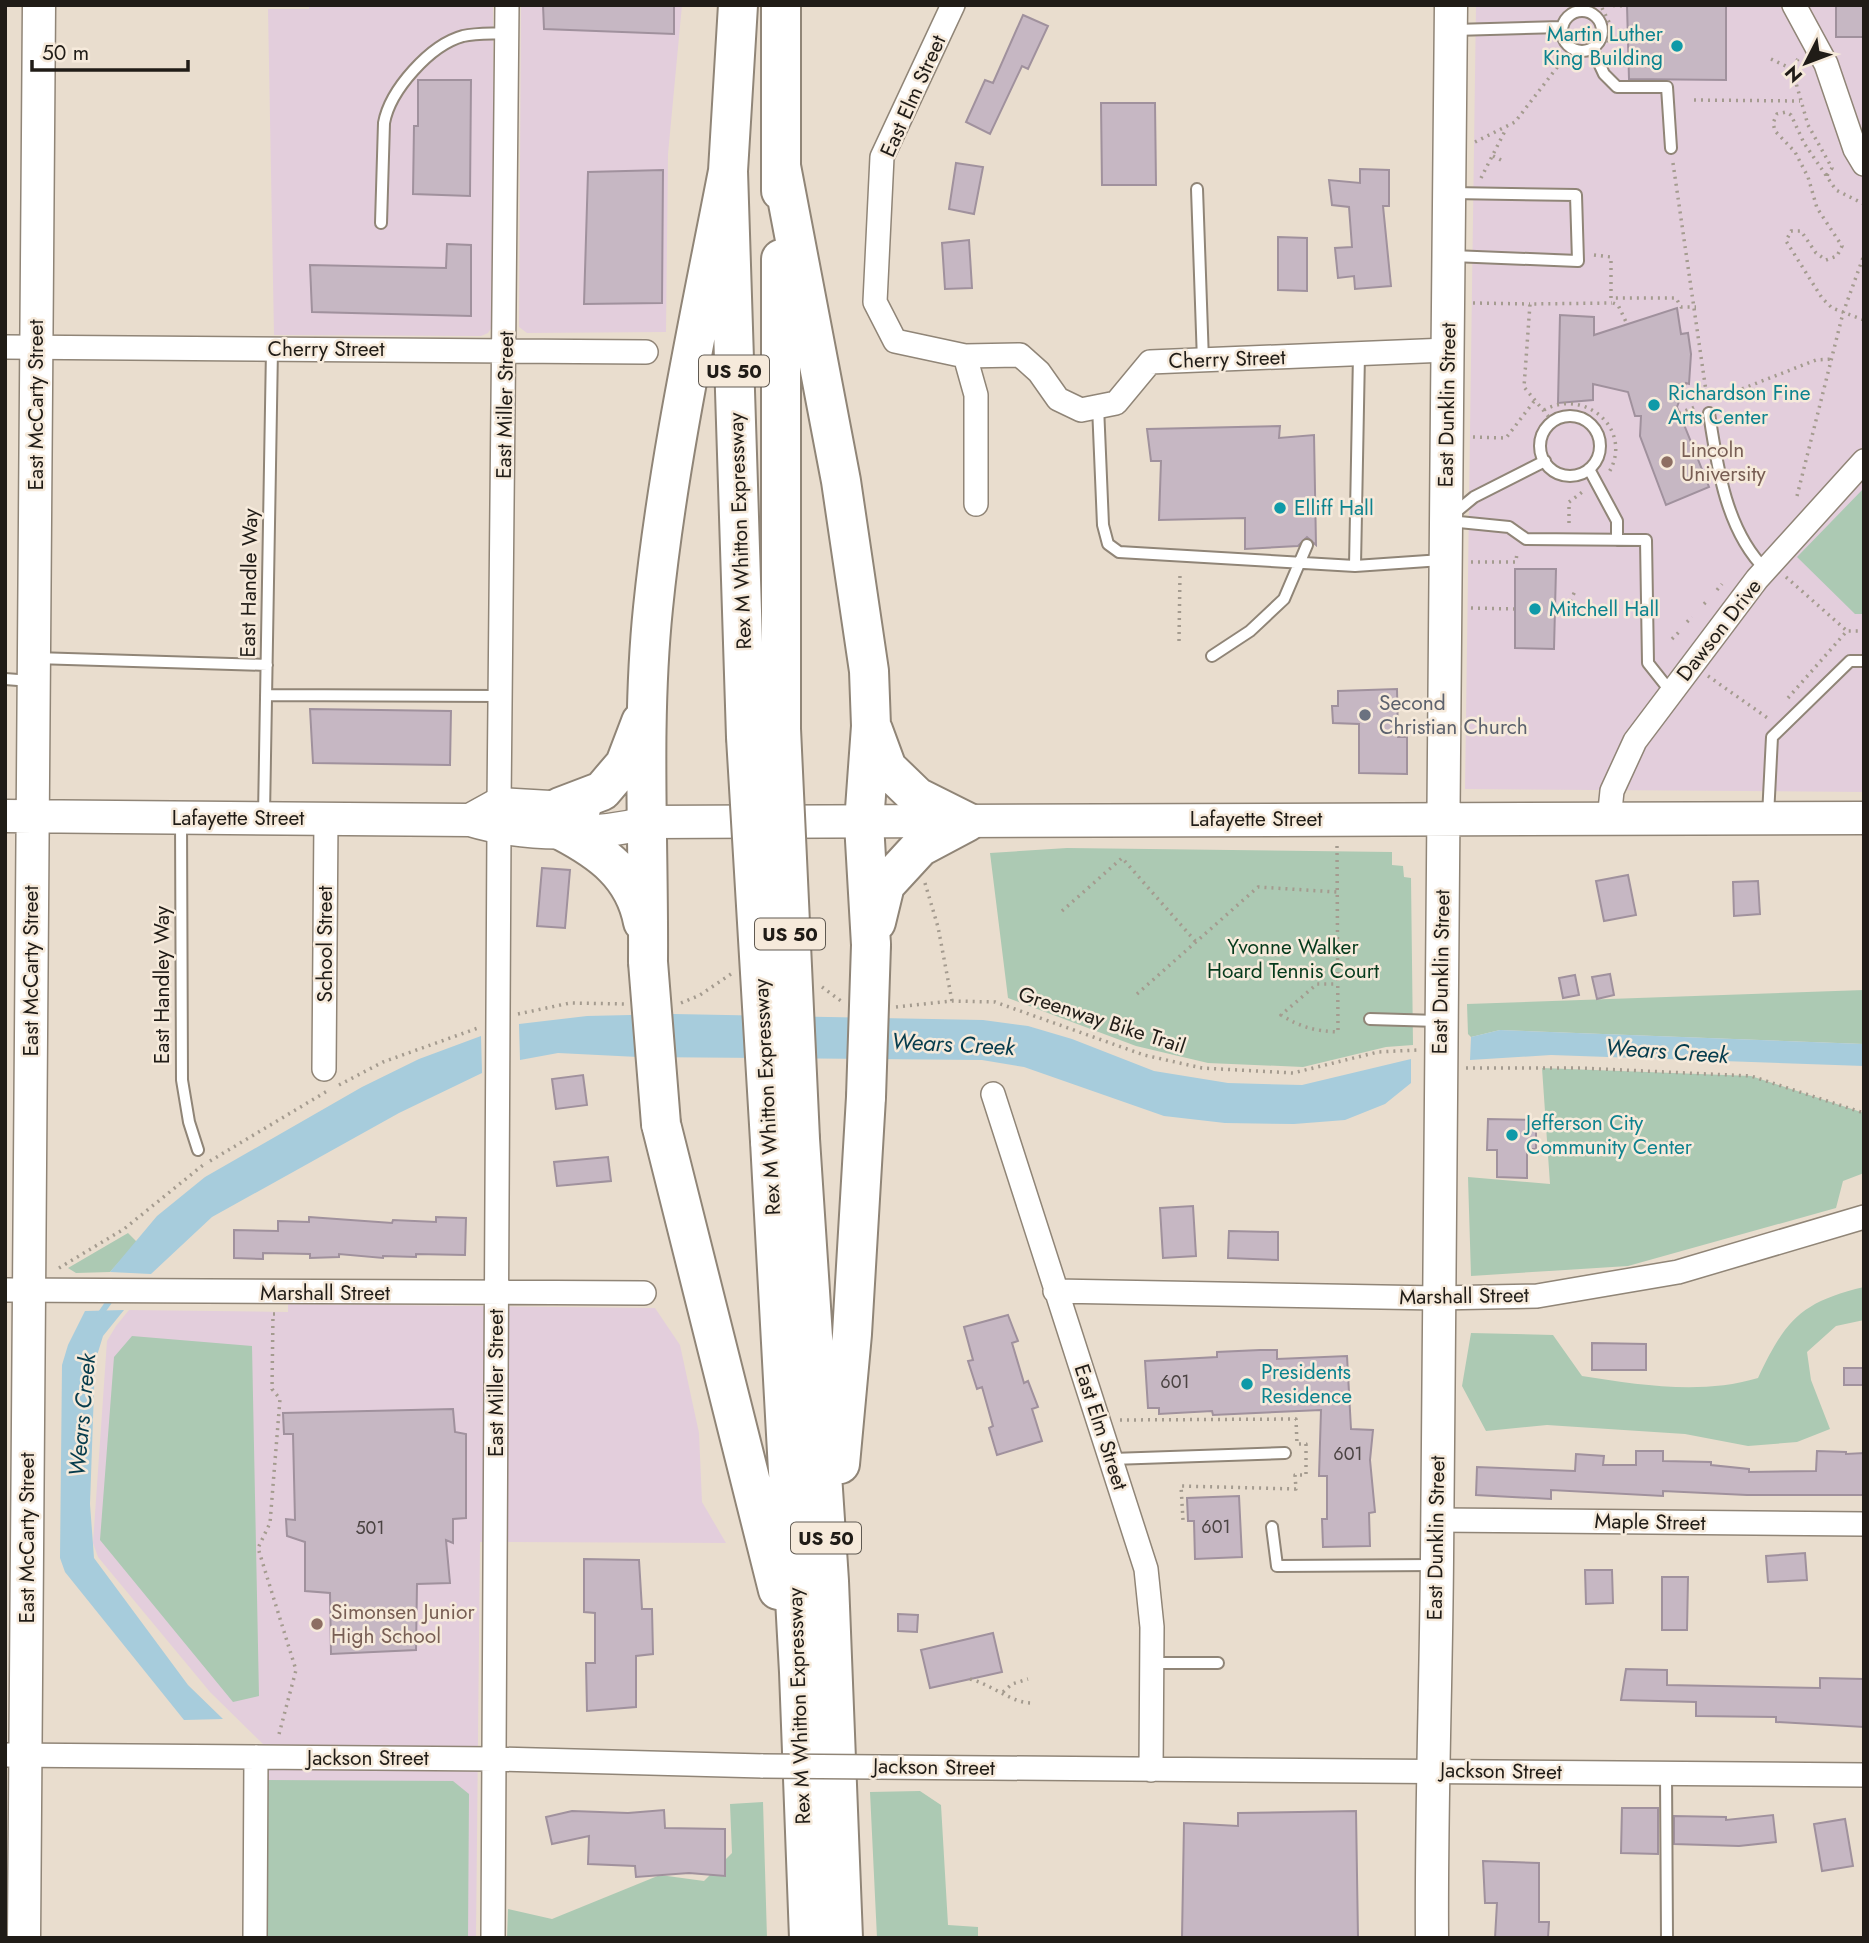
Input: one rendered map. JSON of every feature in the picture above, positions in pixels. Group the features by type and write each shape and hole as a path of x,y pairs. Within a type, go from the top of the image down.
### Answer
{"highway":[{"name":"Rex M Whitton Expressway","path":"738,5 728,171 764,733 785,1140 808,1938"},
{"name":"Rex M Whitton Expressway","path":"764,733 781,166 781,5"},
{"path":"781,166 841,481 869,671 871,726 864,823 871,945 866,1097 852,1334 829,1581"},
{"path":"728,171 665,503 652,611 647,700 648,954 661,1124 799,1672"},
{"path":"647,700 634,747 625,764 602,791 561,819 598,850 623,876 639,902 648,954"},
{"path":"871,726 887,768 917,797 967,822"},
{"path":"871,945 885,885 919,847 967,822"},
{"name":"Rex M Whitton Expressway","path":"785,1140 829,1581 843,1938"}],"main road":[{"name":"East McCarty Street","path":"24,1938 15,1755 19,817 37,347 39,5"},
{"name":"East Dunklin Street","path":"1432,1938 1431,1770 1437,1565 1442,821 1457,561 1446,521 1448,256 1460,194 1451,18"},
{"name":"Lafayette Street","path":"19,817 561,819 613,832 649,822 1864,818"}],"street":[{"name":"East Miller Street","path":"493,1938 496,1293 489,818 500,696 506,351 507,5"},
{"name":"East Elm Street","path":"954,5 882,157 876,302 895,341 965,356"},
{"path":"1794,5 1826,64 1855,149 1864,164"},
{"name":"Cherry Street","path":"5,347 646,352"},
{"name":"Cherry Street","path":"1098,406 1116,403 1150,362 1447,349"},
{"path":"976,504 975,395 965,356 1020,355 1039,372 1058,399 1081,410 1098,406"},
{"name":"Dawson Drive","path":"1609,820 1612,791 1635,741 1671,692 1864,461"},
{"name":"School Street","path":"324,1069 326,818"},
{"name":"East Elm Street","path":"993,1094 1146,1569 1150,1597 1152,1662 1151,1770"},
{"name":"Marshall Street","path":"1055,1291 1437,1298 1537,1296 1678,1272 1864,1217"},
{"name":"Marshall Street","path":"17,1290 644,1293"},
{"name":"Maple Street","path":"1437,1520 1864,1524"},
{"name":"Jackson Street","path":"15,1755 494,1759 763,1766 1864,1775"},
{"path":"256,1938 264,1757"}],"lane":[{"path":"1594,52 1572,48 1564,39 1562,27 1573,13 1592,14 1597,18 1602,31 1594,52 1604,74 1617,87 1667,87 1671,148"},
{"path":"1451,18 1562,27"},
{"path":"381,223 384,123 387,109 397,91 431,56 450,42 462,37 507,33"},
{"path":"1197,189 1203,361"},
{"path":"1448,256 1578,261 1576,195 1460,194"},
{"name":"East Handle Way","path":"264,818 272,349"},
{"path":"1355,566 1359,354"},
{"path":"1098,406 1103,525 1108,544 1119,552 1355,566 1457,561"},
{"path":"1709,413 1718,475 1749,553 1773,570"},
{"path":"1563,417 1581,418 1597,432 1600,452 1589,470 1570,476 1551,469 1545,461 1541,443 1553,422 1563,417"},
{"path":"1446,521 1474,497 1545,461"},
{"path":"1589,470 1617,521 1617,540"},
{"path":"1446,521 1509,527 1526,539 1646,541 1648,663 1671,692"},
{"path":"1212,656 1250,631 1284,599 1307,545"},
{"path":"1768,819 1772,737 1850,661 1864,661"},
{"path":"24,673 267,665"},
{"path":"266,695 500,696"},
{"name":"East Handley Way","path":"181,818 182,1080 189,1122 198,1150"},
{"path":"1370,1019 1440,1021"},
{"path":"1112,1458 1285,1453"},
{"path":"1272,1527 1277,1566 1437,1565"},
{"path":"1152,1662 1218,1663"},
{"path":"1666,1773 1667,1938"}],"path":[{"path":"1594,52 1606,47 1611,30 1601,6 1627,6"},
{"path":"1611,30 1628,31"},
{"path":"1472,144 1507,127 1521,115 1572,48"},
{"path":"1771,59 1792,69 1808,125 1832,169 1826,177"},
{"path":"1694,100 1801,101"},
{"path":"1864,204 1841,194 1826,177 1804,143 1791,115 1786,112 1777,114 1773,123 1775,131 1795,152 1808,177 1817,208 1842,246 1837,256 1826,260 1816,253 1801,231 1791,231 1786,241 1822,298 1843,313 1864,320"},
{"path":"1460,194 1493,156 1507,127"},
{"path":"1671,148 1696,307 1700,367 1708,403 1816,360 1832,359"},
{"path":"1493,156 1505,162"},
{"path":"1578,254 1611,257 1612,301"},
{"path":"1797,496 1843,313 1864,255"},
{"path":"1470,303 1530,304 1676,298 1681,307 1696,307"},
{"path":"1612,301 1618,305 1627,324"},
{"path":"1530,304 1524,387 1553,422"},
{"path":"1469,437 1506,438 1535,400"},
{"path":"1544,410 1553,405 1581,405 1596,410 1610,426 1615,437 1614,461 1606,478 1569,502 1570,540"},
{"path":"1457,561 1516,562 1517,533"},
{"path":"1773,570 1847,631 1864,631"},
{"path":"1180,572 1180,641"},
{"path":"1717,590 1723,584"},
{"path":"1555,610 1566,610 1576,589"},
{"path":"1704,604 1708,600"},
{"path":"1469,608 1514,609"},
{"path":"1687,622 1692,617"},
{"path":"1672,639 1681,630"},
{"path":"1785,701 1847,631"},
{"path":"1715,681 1767,721 1776,711"},
{"path":"1121,846 1122,858 1196,942"},
{"path":"1337,846 1338,984 1338,1032 1315,1031 1281,1015 1317,984 1338,984"},
{"path":"1062,911 1122,858"},
{"path":"923,877 938,927 952,1001"},
{"path":"1137,994 1258,887 1337,892"},
{"name":"Greenway Bike Trail","path":"980,1001 1017,1008 1144,1055 1202,1068 1293,1073 1378,1052 1421,1050"},
{"path":"1465,1068 1580,1068 1751,1076 1864,1113"},
{"path":"264,1757 296,1670 258,1548 270,1523 280,1399 272,1389 273,1314 285,1313"},
{"path":"970,1679 1003,1692 1018,1703 1033,1703"},
{"path":"1003,1692 1012,1684 1028,1679"}],"shaded area":[{"path":"309,5 493,5 494,324 488,333 481,336 274,335 268,9 309,9"},
{"path":"521,5 682,5 668,154 666,332 527,333 519,327"},
{"name":"Lincoln University","path":"1476,5 1864,5 1864,792 1465,789"},
{"name":"Simonsen Junior High School","path":"288,1304 655,1308 680,1345 699,1433 702,1502 726,1543 480,1542 476,1938 262,1938 263,1744 210,1692 98,1557 93,1543 107,1341 129,1310 288,1312"}],"green space":[{"path":"1864,488 1864,614 1855,614 1797,557"},
{"name":"Yvonne Walker Hoard Tennis Court","path":"1067,848 1392,852 1392,865 1403,866 1404,877 1411,878 1413,1045 1386,1047 1303,1067 1208,1063 1136,1046 1008,998 990,853"},
{"path":"1864,990 1864,1044 1500,1030 1471,1037 1468,1034 1467,1004"},
{"path":"1542,1068 1751,1076 1864,1113 1864,1173 1843,1181 1836,1208 1628,1266 1471,1276 1468,1177 1550,1184"},
{"path":"128,1233 137,1242 110,1272 76,1273 68,1268"},
{"path":"1864,1287 1864,1320 1836,1326 1807,1352 1811,1380 1830,1429 1797,1442 1748,1446 1685,1434 1547,1425 1486,1431 1462,1386 1471,1333 1553,1335 1582,1376 1670,1387 1715,1386 1758,1378 1777,1342 1797,1317 1824,1300"},
{"path":"132,1336 252,1346 259,1696 233,1702 100,1540 114,1357"},
{"path":"266,1780 453,1781 469,1794 468,1938 263,1938"},
{"path":"920,1791 941,1805 948,1925 978,1927 978,1938 877,1938 870,1792"},
{"path":"763,1802 767,1938 507,1938 508,1909 552,1919 660,1875 704,1881 732,1853 730,1804"}],"water":[{"path":"674,1014 983,1020 1028,1026 1072,1039 1154,1071 1228,1083 1302,1085 1411,1059 1411,1083 1385,1104 1345,1120 1294,1124 1225,1123 1164,1116 1024,1067 982,1060 638,1057 558,1053 520,1060 519,1024 587,1016"},
{"path":"1500,1030 1864,1044 1864,1066 1551,1055 1470,1060 1471,1037"},
{"path":"481,1036 482,1073 399,1113 212,1217 151,1274 110,1272 157,1216 205,1177 362,1087 419,1059"},
{"path":"124,1310 103,1336 95,1362 90,1504 94,1558 188,1685 223,1719 184,1720 65,1572 60,1558 62,1365 68,1345 85,1311"}],"building":[{"path":"543,5 674,5 674,34 544,29"},
{"name":"Martin Luther King Building","path":"1627,5 1726,5 1726,80 1629,79"},
{"path":"1836,5 1864,5 1864,37 1836,37"},
{"path":"1023,15 1048,26 1028,69 1022,66 990,134 966,122 985,80 993,83"},
{"path":"418,80 471,80 470,196 413,194"},
{"path":"1101,103 1155,103 1156,185 1102,185"},
{"path":"956,163 983,167 974,214 949,209"},
{"path":"1360,169 1389,170 1389,206 1383,206 1391,286 1355,289 1354,276 1338,278 1335,248 1352,247 1349,207 1332,205 1329,180 1360,183"},
{"path":"663,170 662,303 584,304 588,172"},
{"path":"1278,237 1307,238 1307,291 1278,290"},
{"path":"969,240 972,288 945,289 942,243"},
{"path":"447,244 471,245 471,316 312,312 310,265 446,268"},
{"name":"Richardson Fine Arts Center","path":"1677,308 1681,334 1688,333 1691,354 1689,384 1686,383 1677,407 1709,487 1666,505 1640,436 1641,416 1635,416 1628,392 1593,384 1593,400 1558,403 1560,315 1594,317 1594,335"},
{"name":"Elliff Hall","path":"1280,426 1279,438 1314,435 1316,545 1307,537 1298,546 1245,549 1245,518 1159,520 1161,461 1151,461 1147,429"},
{"name":"Mitchell Hall","path":"1515,569 1556,569 1554,649 1515,648"},
{"path":"1397,689 1398,737 1407,737 1407,774 1359,773 1359,724 1333,723 1332,706 1338,706 1338,691"},
{"path":"310,709 451,711 450,765 313,763"},
{"path":"542,868 570,870 565,928 537,926"},
{"path":"1628,875 1636,915 1604,921 1596,881"},
{"path":"1758,881 1760,914 1734,916 1733,882"},
{"path":"1610,974 1614,995 1597,999 1592,977"},
{"path":"1575,975 1579,995 1563,998 1559,978"},
{"path":"583,1075 587,1105 556,1109 552,1079"},
{"name":"Jefferson City Community Center","path":"1488,1119 1536,1120 1536,1149 1527,1149 1527,1178 1497,1177 1497,1150 1487,1150"},
{"path":"608,1157 611,1181 557,1186 554,1162"},
{"path":"1193,1206 1196,1256 1163,1258 1160,1208"},
{"path":"309,1217 392,1223 393,1220 436,1222 436,1217 466,1218 465,1255 416,1254 416,1257 383,1258 339,1254 339,1257 310,1258 310,1254 263,1253 263,1259 234,1258 234,1230 278,1231 278,1221 309,1222"},
{"path":"1229,1231 1278,1232 1278,1260 1228,1258"},
{"path":"1008,1315 1018,1341 1012,1343 1024,1383 1028,1381 1038,1407 1032,1409 1042,1441 997,1455 989,1428 993,1426 982,1387 977,1389 968,1361 973,1360 964,1327"},
{"path":"1592,1343 1646,1344 1646,1370 1592,1370"},
{"path":"1277,1350 1277,1359 1347,1356 1351,1429 1373,1430 1370,1460 1375,1512 1369,1513 1370,1546 1323,1547 1322,1519 1327,1519 1327,1476 1319,1476 1321,1410 1213,1415 1212,1411 1159,1414 1159,1408 1148,1408 1145,1361 1217,1357 1217,1352"},
{"path":"1844,1368 1864,1368 1864,1385 1844,1385"},
{"name":"Simonsen Junior High School","path":"453,1409 455,1432 466,1434 466,1518 453,1519 453,1543 446,1540 450,1583 417,1584 416,1650 331,1654 330,1593 305,1591 305,1542 287,1536 286,1519 295,1520 293,1434 284,1434 283,1413"},
{"path":"1636,1451 1663,1451 1663,1461 1711,1462 1711,1465 1749,1469 1749,1472 1816,1471 1817,1451 1864,1453 1864,1495 1747,1495 1663,1491 1663,1496 1551,1490 1551,1499 1476,1495 1477,1467 1575,1471 1576,1454 1604,1456 1603,1465 1636,1465"},
{"path":"1239,1496 1242,1557 1195,1559 1194,1521 1188,1521 1187,1498"},
{"path":"1805,1553 1807,1580 1768,1582 1766,1556"},
{"path":"584,1559 639,1560 642,1609 652,1609 653,1654 636,1656 636,1707 587,1711 586,1663 595,1663 595,1613 584,1612"},
{"path":"1585,1570 1612,1570 1613,1603 1586,1604"},
{"path":"1662,1577 1688,1577 1687,1630 1662,1630"},
{"path":"898,1614 918,1615 917,1632 898,1631"},
{"path":"993,1633 1002,1672 930,1688 921,1650"},
{"path":"1626,1669 1667,1670 1667,1685 1820,1688 1820,1678 1864,1679 1864,1727 1776,1722 1776,1717 1696,1716 1696,1702 1621,1700"},
{"path":"1622,1808 1658,1808 1658,1854 1621,1853"},
{"path":"664,1810 665,1828 725,1829 725,1876 689,1873 636,1877 635,1866 588,1864 589,1836 552,1844 546,1817 572,1811 628,1813"},
{"path":"1356,1811 1358,1938 1182,1938 1184,1823 1238,1826 1238,1813"},
{"path":"1773,1815 1776,1842 1739,1846 1674,1844 1674,1816 1726,1817 1726,1820"},
{"path":"1845,1819 1853,1866 1822,1871 1814,1824"},
{"path":"1483,1861 1539,1863 1539,1922 1549,1922 1548,1938 1495,1938 1497,1903 1485,1903"}],"waterway":[{"name":"Wears Creek","path":"99,1316 113,1296"}],"place":[{"name":"Martin Luther King Building","path":"1677,46"},
{"name":"Richardson Fine Arts Center","path":"1654,405"},
{"name":"Lincoln University","path":"1667,462"},
{"name":"Elliff Hall","path":"1280,508"},
{"name":"Mitchell Hall","path":"1535,609"},
{"name":"Second Christian Church","path":"1365,715"},
{"name":"Jefferson City Community Center","path":"1512,1135"},
{"name":"Presidents Residence","path":"1247,1384"},
{"name":"Simonsen Junior High School","path":"317,1624"}]}
